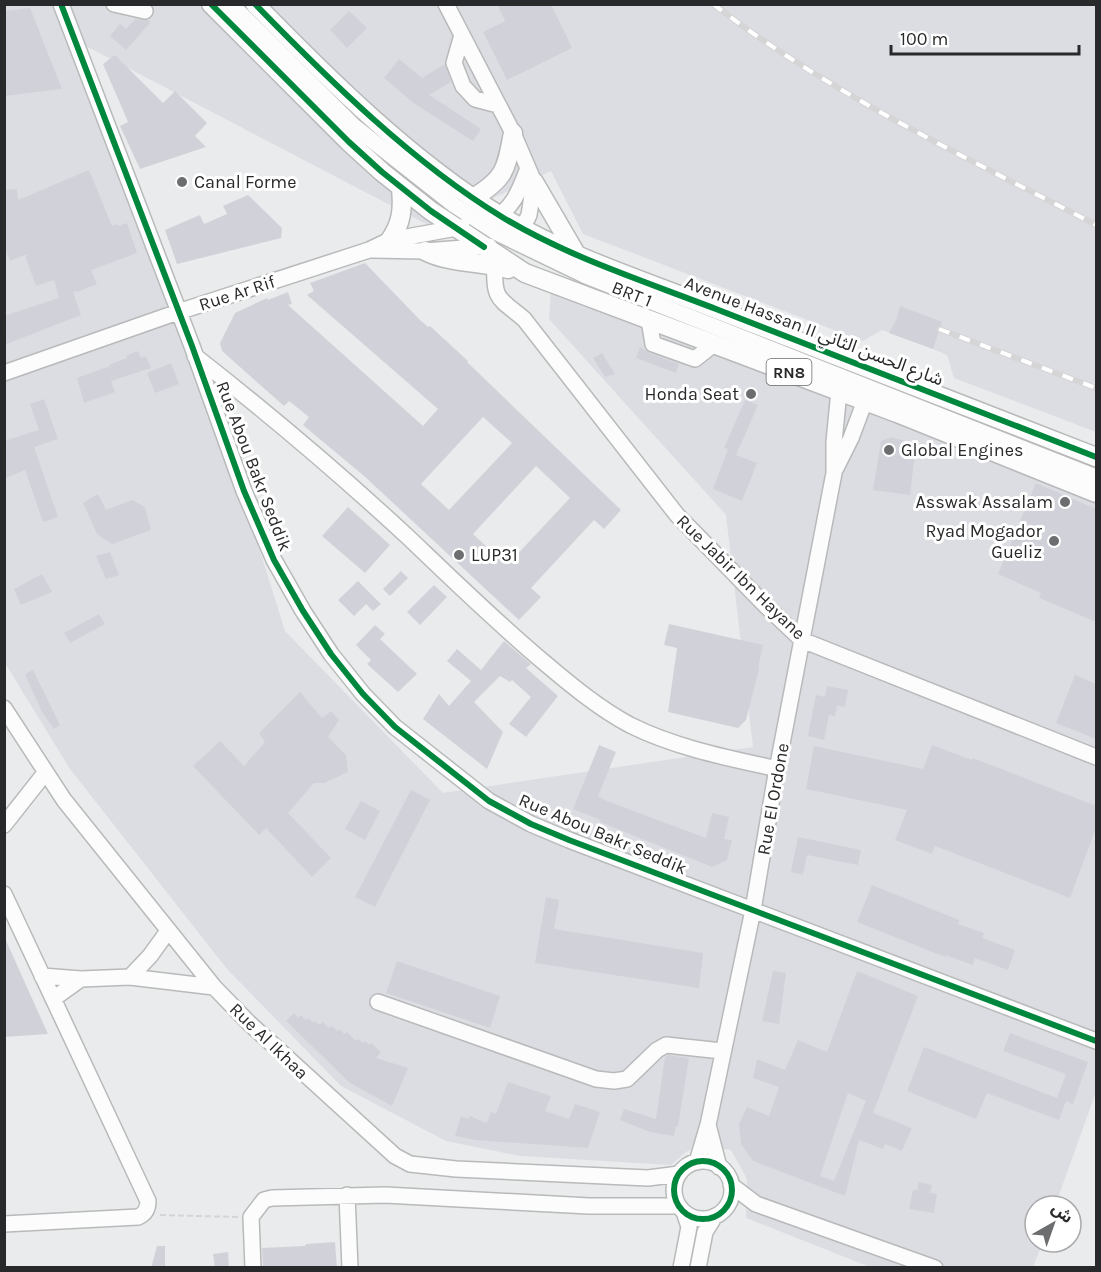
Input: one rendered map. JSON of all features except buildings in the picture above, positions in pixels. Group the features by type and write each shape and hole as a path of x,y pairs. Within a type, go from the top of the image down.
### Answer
{"main road":[{"name":"RN8","path":"211,4 349,142 401,188 455,229 484,247"},
{"name":"RN8","path":"255,4 370,116 404,145 500,216 515,234"},
{"path":"473,198 489,188 503,173 513,133"},
{"path":"531,175 576,254"},
{"path":"390,240 398,227 402,213 401,188"},
{"name":"Avenue Hassan II شارع الحسن الثاني","path":"515,234 576,254 1096,493"},
{"name":"Avenue Hassan II شارع الحسن الثاني","path":"484,247 525,273 714,344 841,376 870,388 1096,457"},
{"path":"425,251 444,259 495,265 525,273"}],"street":[{"name":"Rue Abou Bakr Seddik","path":"61,4 244,491 274,560 331,654 363,694 395,727 489,801 531,824 1096,1041"},
{"path":"114,4 145,11"},
{"name":"BRT 1","path":"231,4 355,127 436,192 481,224 515,234 586,276 841,376"},
{"path":"446,4 513,133 531,175 529,215 515,234"},
{"path":"462,35 454,63 463,86 475,99 498,105"},
{"path":"500,216 516,198 531,175"},
{"name":"Rue Ar Rif","path":"4,373 178,312 369,250 390,240 481,224 500,216"},
{"name":"Rue Ar Rif","path":"369,250 425,251 484,247 498,244 515,234"},
{"name":"Rue Jabir Ibn Hayane","path":"495,265 494,287 501,299 524,319 677,515 802,640 1096,757"},
{"path":"195,356 273,417 346,480 511,634 591,700 630,725 663,739 707,753 778,769"},
{"name":"Rue El Ordone","path":"697,1162 708,1125 753,910 834,473 834,442 841,376"},
{"path":"870,388 1096,477"},
{"name":"Rue El Ordone","path":"834,473 851,438 870,388"},
{"name":"Rue Al Ikhaa","path":"4,708 45,773 214,987 334,1103 402,1161 422,1166 456,1169 648,1178 679,1174"},
{"path":"4,825 45,773"},
{"path":"4,894 148,1201 148,1206 138,1217 4,1224"},
{"path":"130,977 150,956 168,931"},
{"path":"42,976 81,979 130,977 214,987"},
{"path":"53,999 81,979"},
{"path":"378,1002 596,1079 614,1081 627,1079 657,1050 666,1045 722,1051"},
{"name":"Rue El Ordone","path":"708,1125 719,1167"},
{"path":"681,1268 689,1227 679,1205 675,1183 679,1174 687,1167 697,1162 708,1162 719,1167 727,1175 731,1185 731,1196 705,1232 698,1268"},
{"path":"648,1178 689,1216 702,1219 721,1211 756,1204"},
{"path":"731,1185 756,1204 935,1268"},
{"path":"347,1195 350,1268"},
{"path":"253,1268 251,1218 264,1200 272,1198 397,1195 589,1206 679,1205"}],"path":[{"path":"142,1215 251,1218"}],"shaded area":[{"path":"5,5 1096,5 1096,432 954,378 947,355 933,349 882,330 863,341 583,234 551,171 432,227 63,34 228,449 285,631 443,793 753,747 726,515 549,319 552,275 1096,489 1096,1092 1059,1194 1023,1194 1023,1254 1038,1254 1033,1267 870,1267 746,1218 747,1179 731,1150 701,1145 686,1152 671,1165 520,1156 446,1141 341,1086 227,969 70,769 5,663"}],"railway":[{"path":"713,4 758,37 851,96 1096,225"},
{"path":"939,329 1096,388"}],"cycle path":[{"path":"61,4 192,346 244,491 274,560 331,654 363,694 395,727 489,801 531,824 1096,1041"},
{"path":"211,4 382,172 431,211 484,247"},
{"path":"255,4 312,62 404,145 469,195 527,231 607,268 1096,457"},
{"path":"703,1161 714,1163 727,1174 732,1190 730,1201 719,1214 703,1219 692,1217 679,1206 674,1190 676,1179 687,1166 703,1161"}],"place":[{"name":"Canal Forme","path":"182,182"},
{"name":"Honda Seat","path":"751,394"},
{"name":"Global Engines","path":"889,450"},
{"name":"Asswak Assalam","path":"1065,502"},
{"name":"Ryad Mogador Gueliz","path":"1054,541"},
{"name":"LUP31","path":"459,555"}]}
